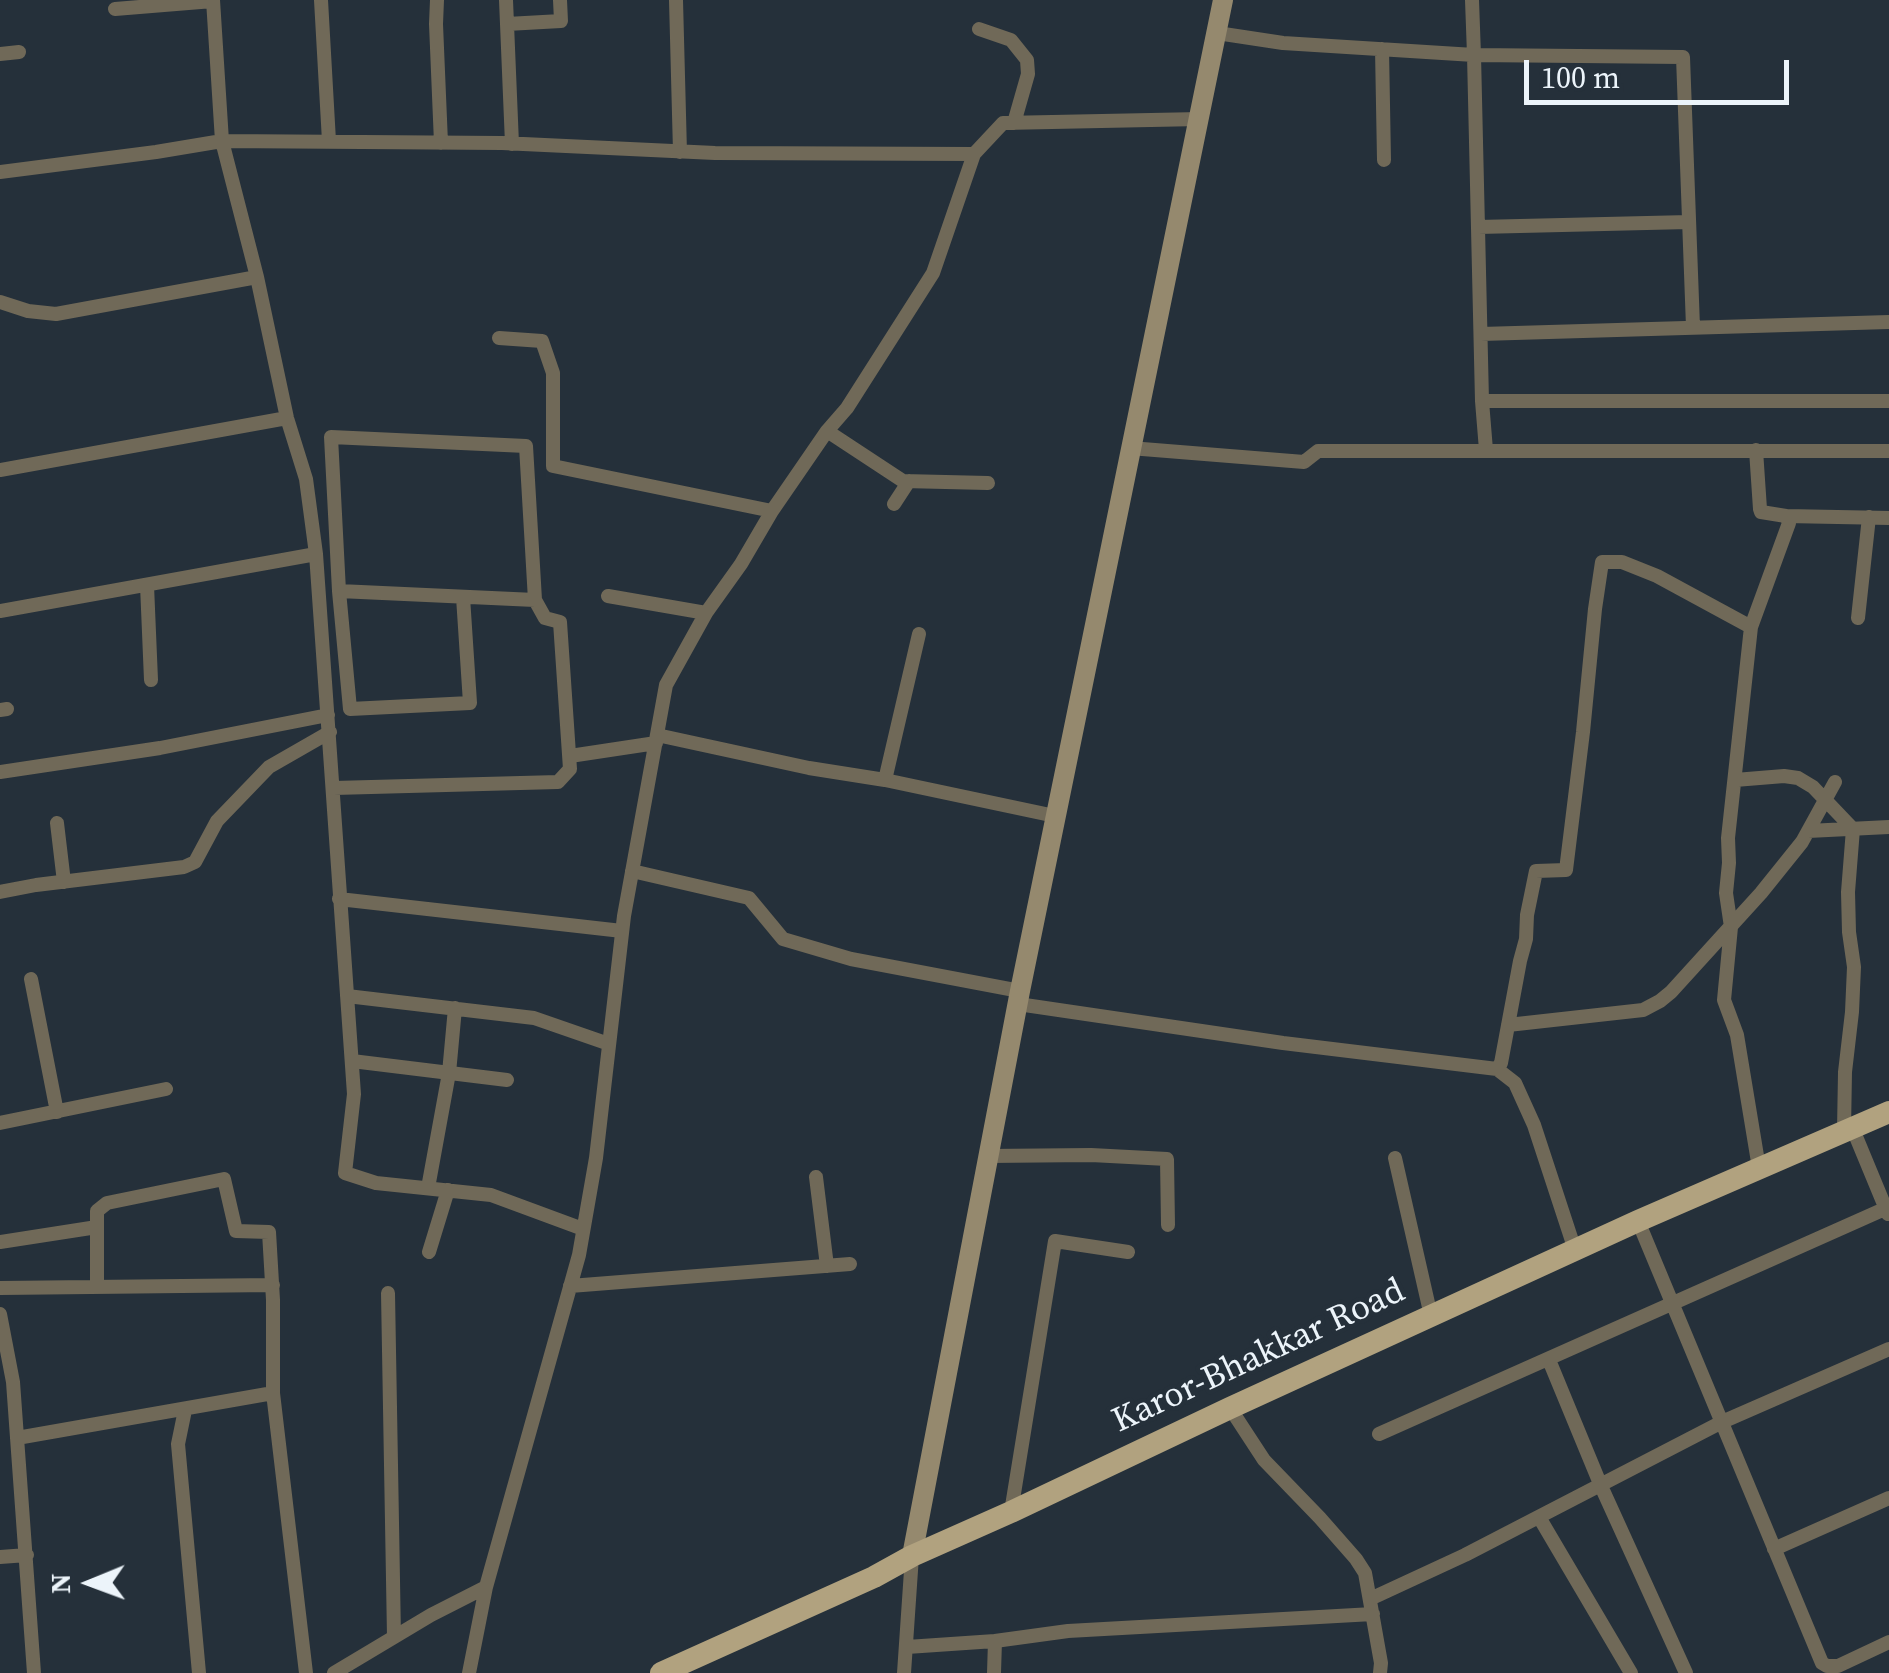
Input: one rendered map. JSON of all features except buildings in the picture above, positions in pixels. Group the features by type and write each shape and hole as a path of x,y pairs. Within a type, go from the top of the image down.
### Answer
{"main road":[{"path":"912,1556 1019,997 1224,0"},
{"name":"Karor-Bhakkar Road","path":"661,1673 1575,1250 1889,1112"}],"street":[{"path":"321,0 329,141"},
{"path":"437,0 441,142"},
{"path":"506,0 512,144"},
{"path":"507,24 561,21 560,0"},
{"path":"676,0 680,152"},
{"path":"1472,0 1486,450"},
{"path":"115,10 213,1 222,141 257,277 287,418 306,478 316,554 354,1094 345,1172 376,1183 491,1196 583,1229"},
{"path":"979,29 1011,40 1027,60 1028,74 1014,122"},
{"path":"1216,34 1283,43 1474,55 1683,57 1693,326"},
{"path":"1382,50 1384,160"},
{"path":"0,54 19,52"},
{"path":"469,1673 486,1587 579,1254 596,1158 622,931 666,685 772,511 847,408 933,273 974,154 1003,123 1200,119"},
{"path":"0,172 222,141 441,142 680,152 974,154"},
{"path":"1478,227 1689,222"},
{"path":"0,302 56,314 257,277"},
{"path":"1481,334 1889,322"},
{"path":"499,338 542,341 553,374 553,466 772,511"},
{"path":"1482,401 1889,402"},
{"path":"0,470 287,418"},
{"path":"827,431 902,481 988,483"},
{"path":"334,788 558,782 570,769 570,756 560,622 545,618 535,600 526,446 331,437 350,709 470,703 464,597"},
{"path":"1130,448 1304,462 1318,451 1889,451"},
{"path":"1756,450 1762,512 1889,518"},
{"path":"894,504 909,482"},
{"path":"1760,1168 1737,1035 1724,1000 1731,927 1726,893 1728,838 1752,628 1790,523 1786,516"},
{"path":"1858,618 1869,518"},
{"path":"0,612 316,554"},
{"path":"1496,1070 1501,1063 1526,939 1536,871 1566,870 1602,562 1622,562 1658,576 1752,628"},
{"path":"147,585 151,680"},
{"path":"339,591 535,600"},
{"path":"608,596 706,614"},
{"path":"885,780 919,634"},
{"path":"0,772 160,748 328,715"},
{"path":"0,892 184,867 194,862 217,821 269,767 330,732"},
{"path":"570,756 656,739 885,780 1056,816"},
{"path":"1379,1434 1888,1210 1848,1128 1845,1072 1854,967 1848,892 1853,829 1826,799 1798,778 1734,780"},
{"path":"1508,1026 1643,1010 1660,1002 1762,893 1802,842 1835,782"},
{"path":"58,823 64,882"},
{"path":"1808,831 1889,827"},
{"path":"632,871 748,898 783,939 852,960 1019,997 1283,1043 1496,1070 1515,1084 1534,1125 1575,1250"},
{"path":"339,899 622,931"},
{"path":"31,979 57,1112"},
{"path":"347,996 534,1018 610,1044"},
{"path":"428,1188 449,1073 455,1008"},
{"path":"352,1061 507,1080"},
{"path":"0,1123 166,1089"},
{"path":"988,1156 1167,1159 1168,1225"},
{"path":"1394,1158 1431,1316"},
{"path":"816,1177 827,1266"},
{"path":"96,1287 97,1211 106,1204 224,1179 236,1231 269,1232 273,1394 306,1673"},
{"path":"429,1252 448,1190"},
{"path":"1638,1222 1822,1662 1838,1666 1889,1642"},
{"path":"0,1242 97,1227"},
{"path":"1011,1512 1056,1241 1128,1252"},
{"path":"570,1286 850,1264"},
{"path":"0,1288 273,1285"},
{"path":"388,1293 394,1637"},
{"path":"0,1314 13,1382 8,1414 17,1438 34,1673"},
{"path":"907,1647 1371,1606 1722,1422 1889,1349"},
{"path":"1550,1360 1601,1486 1686,1673"},
{"path":"17,1438 273,1394"},
{"path":"1230,1408 1264,1460 1356,1559 1364,1573 1380,1673"},
{"path":"185,1410 178,1444 199,1673"},
{"path":"1774,1549 1889,1498"},
{"path":"1539,1517 1631,1673"},
{"path":"0,1558 27,1555"},
{"path":"904,1673 912,1556"},
{"path":"334,1673 486,1587"},
{"path":"994,1641 994,1673"}]}
